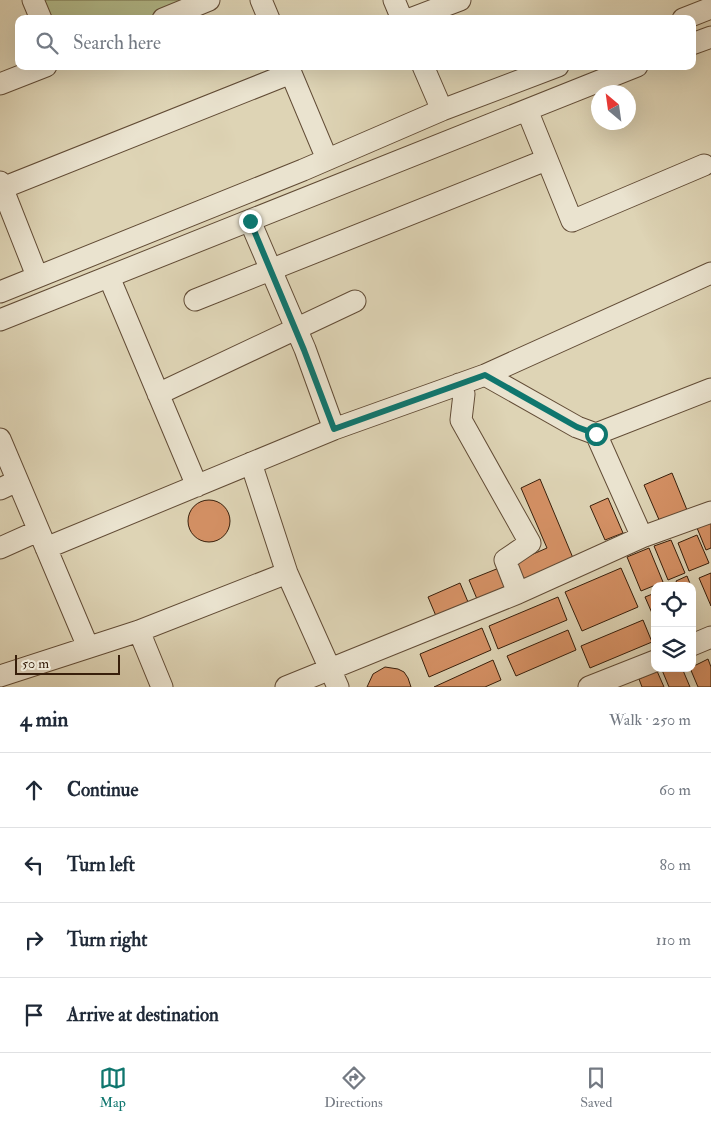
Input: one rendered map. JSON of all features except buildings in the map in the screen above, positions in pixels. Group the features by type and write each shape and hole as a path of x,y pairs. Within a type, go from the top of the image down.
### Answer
{"street":[{"path":"33,0 39,15"},
{"path":"173,15 209,0"},
{"path":"261,0 267,15"},
{"path":"394,0 400,15"},
{"path":"421,15 460,0"},
{"path":"693,15 711,8"},
{"path":"696,43 711,37"},
{"path":"0,84 36,70"},
{"path":"37,276 1,187 290,70 327,159"},
{"path":"425,70 442,110"},
{"path":"0,292 302,170 442,110 547,70"},
{"path":"0,320 627,70"},
{"path":"527,110 572,221 709,167"},
{"path":"397,130 407,158"},
{"path":"195,300 546,160"},
{"path":"302,170 314,196"},
{"path":"250,221 296,329 334,429"},
{"path":"0,548 42,540 197,486 334,429 485,375 711,273"},
{"path":"109,277 197,486"},
{"path":"158,394 355,301"},
{"path":"485,375 577,427 596,434 711,389"},
{"path":"459,384 464,394 461,420 530,543 505,560 518,592"},
{"path":"596,434 642,537"},
{"path":"0,440 9,485 42,540 88,647"},
{"path":"251,463 288,573 335,678"},
{"path":"286,687 335,678 518,592 642,537 711,512"},
{"path":"0,676 139,630 288,573"},
{"path":"139,630 162,687"},
{"path":"696,643 711,637"},
{"path":"589,687 651,662"}],"green space":[{"path":"33,0 209,0 173,15 39,15"}],"route":[{"path":"250,221 304,350 334,429 485,375 577,427 596,434"}]}
